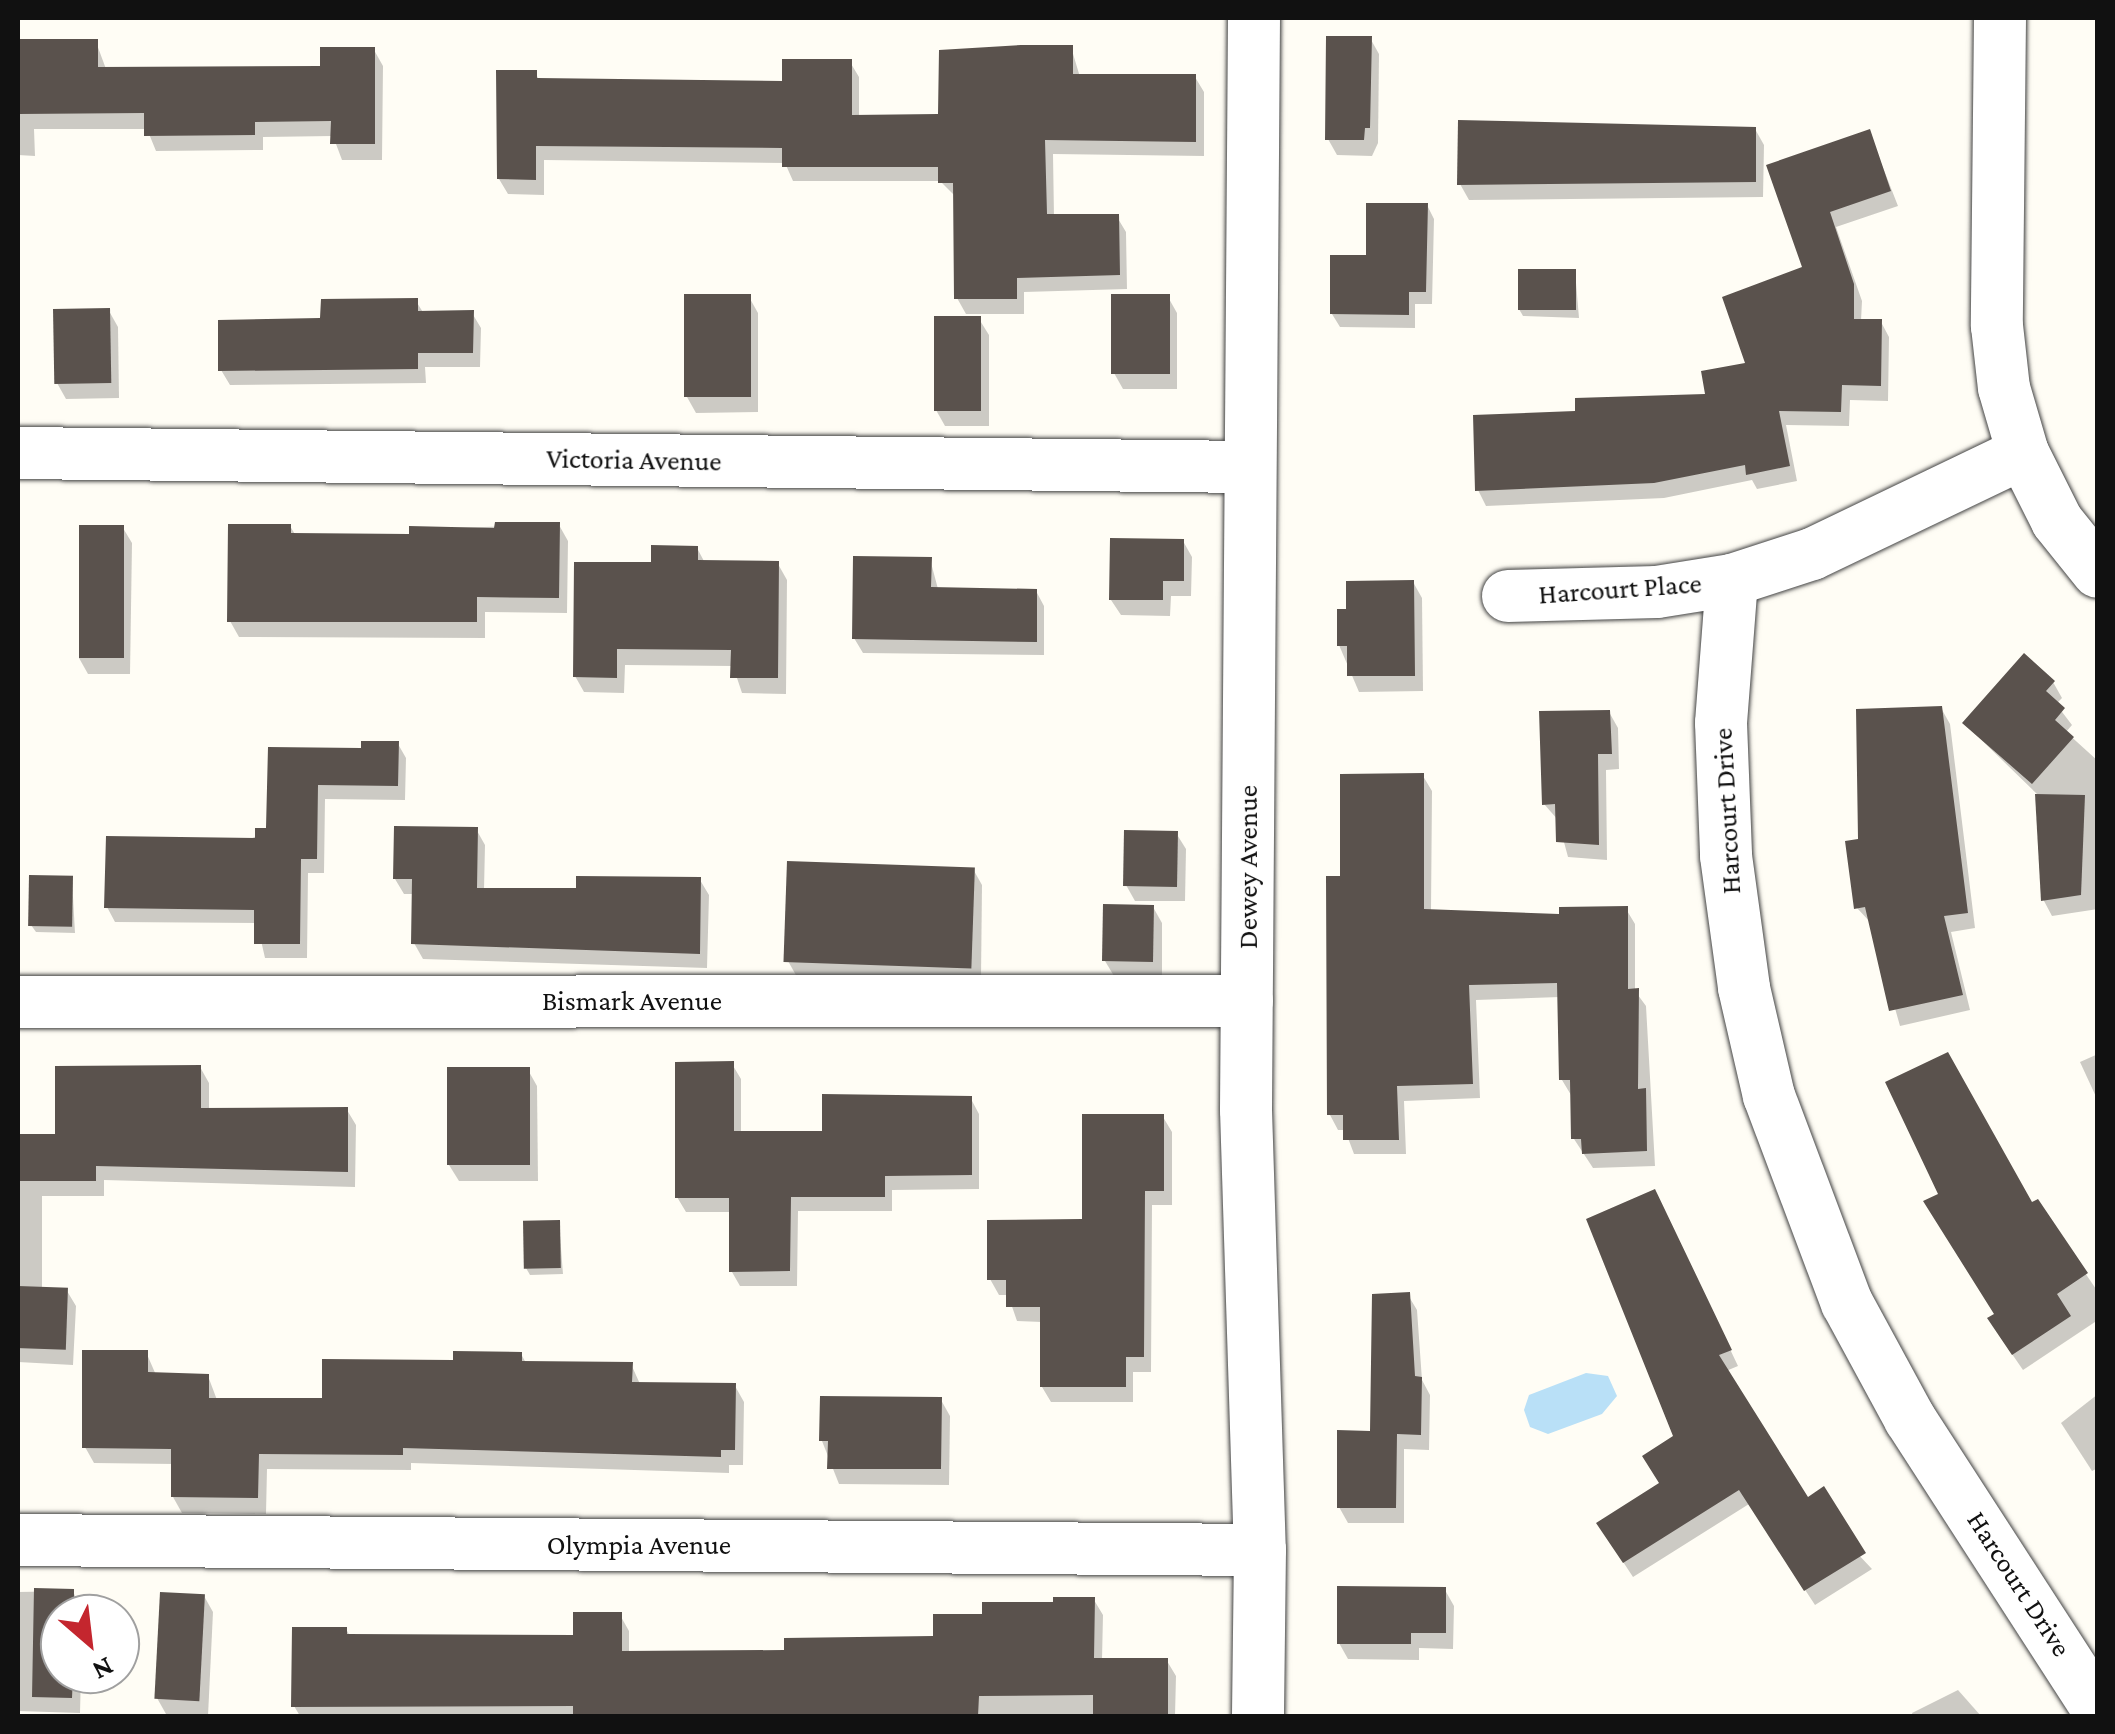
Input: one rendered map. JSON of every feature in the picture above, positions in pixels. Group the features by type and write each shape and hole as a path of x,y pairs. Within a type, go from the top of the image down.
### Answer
{"street":[{"name":"Dewey Avenue","path":"1254,18 1247,1001 1260,1550 1258,1716"},
{"path":"2000,18 1996,326 2004,388 2022,453 2057,521 2098,572"},
{"name":"Victoria Avenue","path":"18,453 1250,467"},
{"path":"1732,580 1812,554 2022,453"},
{"name":"Harcourt Place","path":"1508,596 1657,592 1732,580"},
{"name":"Harcourt Drive","path":"1732,580 1721,723 1726,856 1744,988 1774,1113 1847,1303 1910,1419 2098,1710"},
{"name":"Bismark Avenue","path":"18,1002 1247,1001"},
{"name":"Olympia Avenue","path":"18,1540 1260,1550"}],"water":[{"path":"1586,1373 1608,1376 1617,1396 1602,1414 1548,1434 1530,1427 1524,1410 1529,1395"}],"building":[{"path":"1326,36 1372,36 1370,128 1365,128 1364,140 1325,140"},
{"path":"18,39 98,39 98,67 320,66 320,47 375,47 375,144 330,144 331,121 255,122 255,135 144,136 144,113 18,114"},
{"path":"1073,45 1073,74 1196,74 1196,142 1045,140 1047,214 1119,214 1120,275 1017,278 1017,299 954,299 953,183 938,183 938,167 782,167 782,148 536,146 536,180 497,179 496,70 537,70 537,78 782,81 782,59 852,59 852,115 938,114 939,50"},
{"path":"1458,120 1756,127 1756,182 1457,185"},
{"path":"1870,129 1891,191 1830,212 1854,284 1854,319 1882,319 1881,386 1842,385 1841,412 1779,411 1790,466 1746,475 1745,465 1654,483 1475,491 1473,415 1575,411 1575,398 1705,394 1701,371 1745,363 1722,297 1802,267 1766,165"},
{"path":"1366,203 1428,203 1426,292 1409,292 1409,315 1330,314 1330,255 1366,255"},
{"path":"1518,269 1576,269 1576,310 1518,310"},
{"path":"684,294 751,294 751,397 684,397"},
{"path":"1111,294 1170,294 1170,374 1111,374"},
{"path":"418,298 418,311 474,310 473,353 418,353 418,369 218,371 218,320 320,318 321,299"},
{"path":"110,308 111,383 54,384 53,309"},
{"path":"934,316 981,316 981,411 934,411"},
{"path":"495,522 560,522 559,598 477,597 477,622 227,622 228,524 291,524 291,533 409,534 409,526 494,528"},
{"path":"79,525 124,525 124,658 79,658"},
{"path":"1110,538 1184,539 1184,581 1163,581 1163,600 1109,600"},
{"path":"651,545 698,546 698,560 779,561 778,678 730,678 731,650 617,649 617,678 573,677 574,562 651,562"},
{"path":"853,556 932,557 931,587 1037,589 1037,642 852,639"},
{"path":"1414,580 1415,676 1347,676 1347,646 1337,646 1337,609 1346,609 1346,581"},
{"path":"2024,653 2055,681 2046,691 2065,708 2055,720 2074,737 2032,784 1962,723"},
{"path":"1942,706 1968,913 1944,916 1963,995 1889,1011 1865,907 1854,909 1845,841 1858,839 1856,709"},
{"path":"1610,710 1612,754 1598,754 1599,845 1556,842 1555,804 1542,805 1539,711"},
{"path":"361,741 399,741 398,786 318,785 317,859 301,859 300,944 254,944 254,910 104,908 106,836 255,838 255,828 266,828 268,747 361,748"},
{"path":"1424,773 1424,909 1559,914 1559,907 1628,906 1628,989 1639,988 1638,1089 1646,1088 1647,1151 1582,1154 1581,1139 1571,1139 1570,1080 1559,1080 1557,983 1469,985 1473,1084 1397,1086 1399,1140 1343,1140 1343,1115 1327,1115 1326,876 1340,876 1340,774"},
{"path":"2035,794 2085,795 2081,895 2041,901"},
{"path":"394,826 478,827 477,888 576,888 576,876 701,877 700,954 411,944 412,879 393,879"},
{"path":"1124,830 1178,831 1177,887 1123,886"},
{"path":"787,861 975,868 971,968 783,962"},
{"path":"29,875 73,876 72,927 28,926"},
{"path":"1103,904 1154,905 1153,962 1102,961"},
{"path":"1948,1052 2032,1202 2038,1199 2088,1273 2057,1294 2071,1316 2012,1355 1987,1318 1994,1314 1923,1201 1938,1194 1885,1082"},
{"path":"734,1061 734,1131 822,1131 822,1094 972,1096 972,1175 885,1176 885,1197 791,1197 790,1271 729,1272 729,1198 675,1198 675,1062"},
{"path":"201,1065 201,1108 348,1107 348,1172 96,1166 96,1181 18,1181 18,1134 55,1134 55,1066"},
{"path":"447,1067 530,1067 530,1165 447,1165"},
{"path":"1082,1114 1164,1114 1164,1191 1145,1191 1144,1357 1126,1357 1126,1387 1040,1387 1040,1307 1006,1307 1006,1280 987,1280 987,1220 1082,1219"},
{"path":"1655,1189 1732,1350 1719,1355 1808,1497 1824,1486 1866,1553 1804,1591 1739,1490 1623,1563 1596,1523 1659,1483 1642,1456 1673,1436 1586,1219"},
{"path":"560,1220 561,1268 524,1269 523,1221"},
{"path":"18,1286 68,1288 66,1350 18,1348"},
{"path":"1410,1292 1415,1376 1422,1377 1421,1435 1397,1434 1396,1508 1337,1508 1337,1430 1370,1431 1372,1294"},
{"path":"82,1350 148,1350 148,1372 209,1374 209,1398 322,1398 322,1359 453,1360 453,1351 522,1352 522,1361 633,1362 632,1382 736,1383 735,1450 721,1450 721,1457 403,1448 403,1455 259,1454 258,1498 171,1497 171,1449 82,1448"},
{"path":"820,1396 942,1397 941,1469 827,1469 828,1441 819,1441"},
{"path":"1337,1586 1446,1587 1446,1633 1411,1633 1411,1644 1337,1644"},
{"path":"34,1588 74,1589 74,1594 40,1594 40,1694 72,1694 72,1698 32,1697"},
{"path":"160,1592 205,1594 199,1701 154,1699"},
{"path":"1053,1597 1095,1597 1094,1658 1168,1658 1168,1716 1093,1716 1093,1695 979,1696 978,1716 573,1716 573,1706 291,1707 292,1627 347,1627 347,1634 573,1635 573,1612 622,1612 622,1651 784,1650 784,1638 933,1636 933,1614 982,1614 982,1602 1053,1602"}]}
